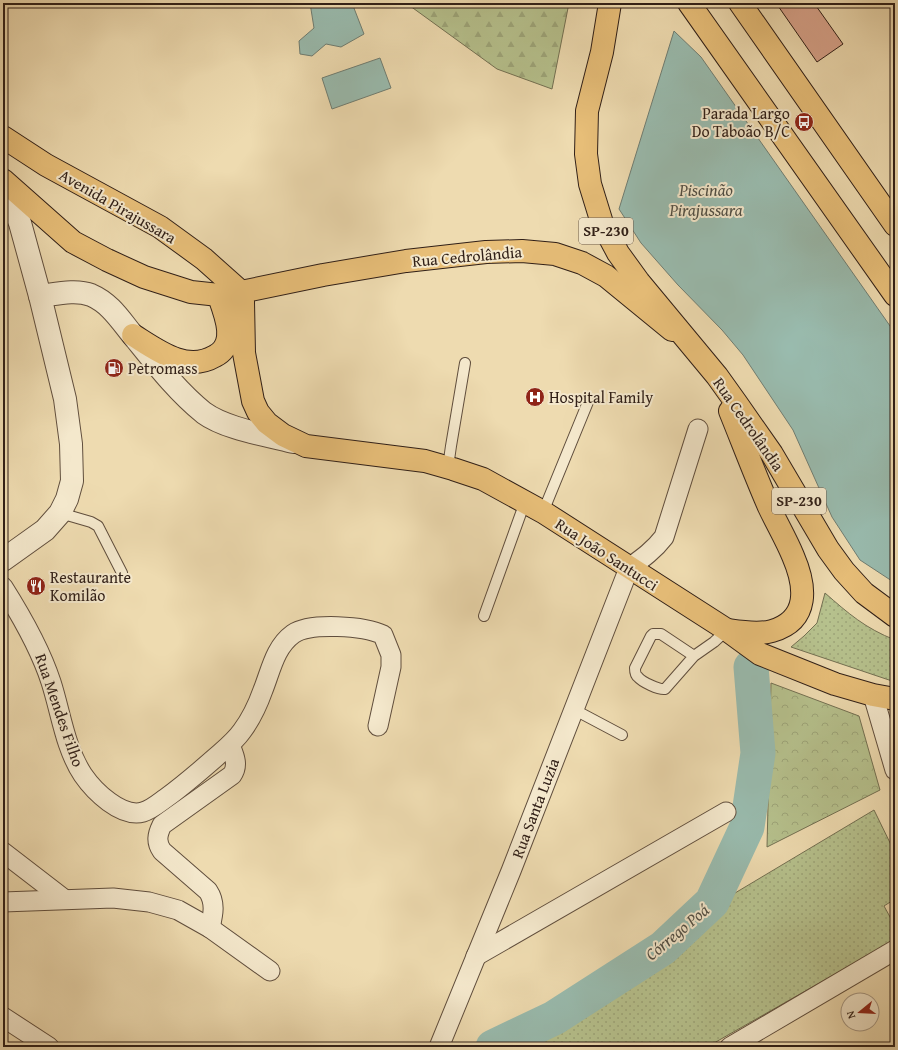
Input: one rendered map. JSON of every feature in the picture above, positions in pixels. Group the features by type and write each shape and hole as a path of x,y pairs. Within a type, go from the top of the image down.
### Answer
{"main road":[{"name":"Rua Cedrolândia","path":"610,3 602,52 586,111 586,154 590,184 602,223 618,253 638,282 716,376 772,454 828,549 844,571 864,593 895,616"},
{"path":"689,3 895,295"},
{"path":"740,3 895,225"},
{"name":"Avenida Pirajussara","path":"3,137 52,169 160,227 204,259 241,292"},
{"path":"3,182 73,242 107,260 144,277 191,292 219,294 241,292"},
{"name":"Rua Cedrolândia","path":"241,292 323,275 406,261 486,252 529,251 555,254 582,263 606,276 690,344"},
{"name":"Rua João Santucci","path":"241,292 243,302 244,353 253,401 258,412 267,423 283,435 306,446 425,462 483,479 534,507 727,630 760,654 836,684 873,695 895,699"},
{"path":"133,335 178,360 191,363 208,360 221,352 226,346 228,336 227,323 219,294"},
{"path":"716,376 770,508 794,557 801,579 802,594 800,608 796,617 792,622 785,626 771,631 751,633 727,630"}],"street":[{"path":"3,182 20,222 40,296 65,400 71,444 72,481 67,499 60,513 45,530 3,560"},
{"name":"Rua João Santucci","path":"40,296 72,292 90,295 103,302 117,314 171,381 205,414 225,424 306,446"},
{"path":"629,568 647,555 664,537 698,430"},
{"name":"Rua Santa Luzia","path":"439,1047 511,871 629,568"},
{"name":"Rua Mendes Filho","path":"3,586 26,623 44,661 68,742 77,765 93,788 111,803 132,813 143,812 155,806 230,745 242,731 250,718 263,692 278,650 294,633 304,629 317,627 354,628 375,631 383,635 391,655 391,667 378,726"},
{"path":"873,695 895,770"},
{"path":"210,928 214,913 213,898 208,891 162,851 158,839 162,825 232,775 236,766 230,745"},
{"path":"476,956 726,812"},
{"path":"3,852 64,899"},
{"path":"3,902 113,898 149,902 178,910 210,928 270,971"},
{"path":"730,1047 895,950"},
{"path":"3,1017 49,1047"}],"lane":[{"path":"448,468 465,363"},
{"path":"484,616 534,507 588,402"},
{"path":"60,513 92,522 98,526 122,573"},
{"path":"694,656 661,634 653,634 634,668 635,673 638,678 662,690 667,688 694,656 714,642 727,630"},
{"path":"573,709 622,735"}],"green space":[{"path":"406,3 569,3 552,89 497,69"},
{"path":"825,593 858,620 875,631 895,640 895,682 791,647 817,623"},
{"path":"771,683 859,716 880,790 767,847"},
{"path":"874,810 895,853 895,899 884,906 895,926 895,940 707,1047 506,1047 584,1009 685,949 730,896"}],"water":[{"path":"310,3 352,3 364,34 341,47 326,44 312,56 300,54 299,41 314,28"},
{"name":"Piscinão Pirajussara","path":"674,31 701,57 895,333 895,583 860,560 832,517 793,430 743,355 722,330 678,285 641,243 619,209"},
{"path":"380,58 391,88 332,109 322,78"}],"building":[{"path":"776,3 814,3 843,44 817,62"}],"waterway":[{"name":"Córrego Poá","path":"493,1047 554,1018 663,948 712,902 747,827 758,753 751,667"}],"place":[{"name":"Parada Largo Do Taboão B/C","path":"804,122"},
{"name":"Petromass","path":"114,368"},
{"name":"Hospital Family","path":"535,397"},
{"name":"Restaurante Komilão","path":"36,586"}]}
